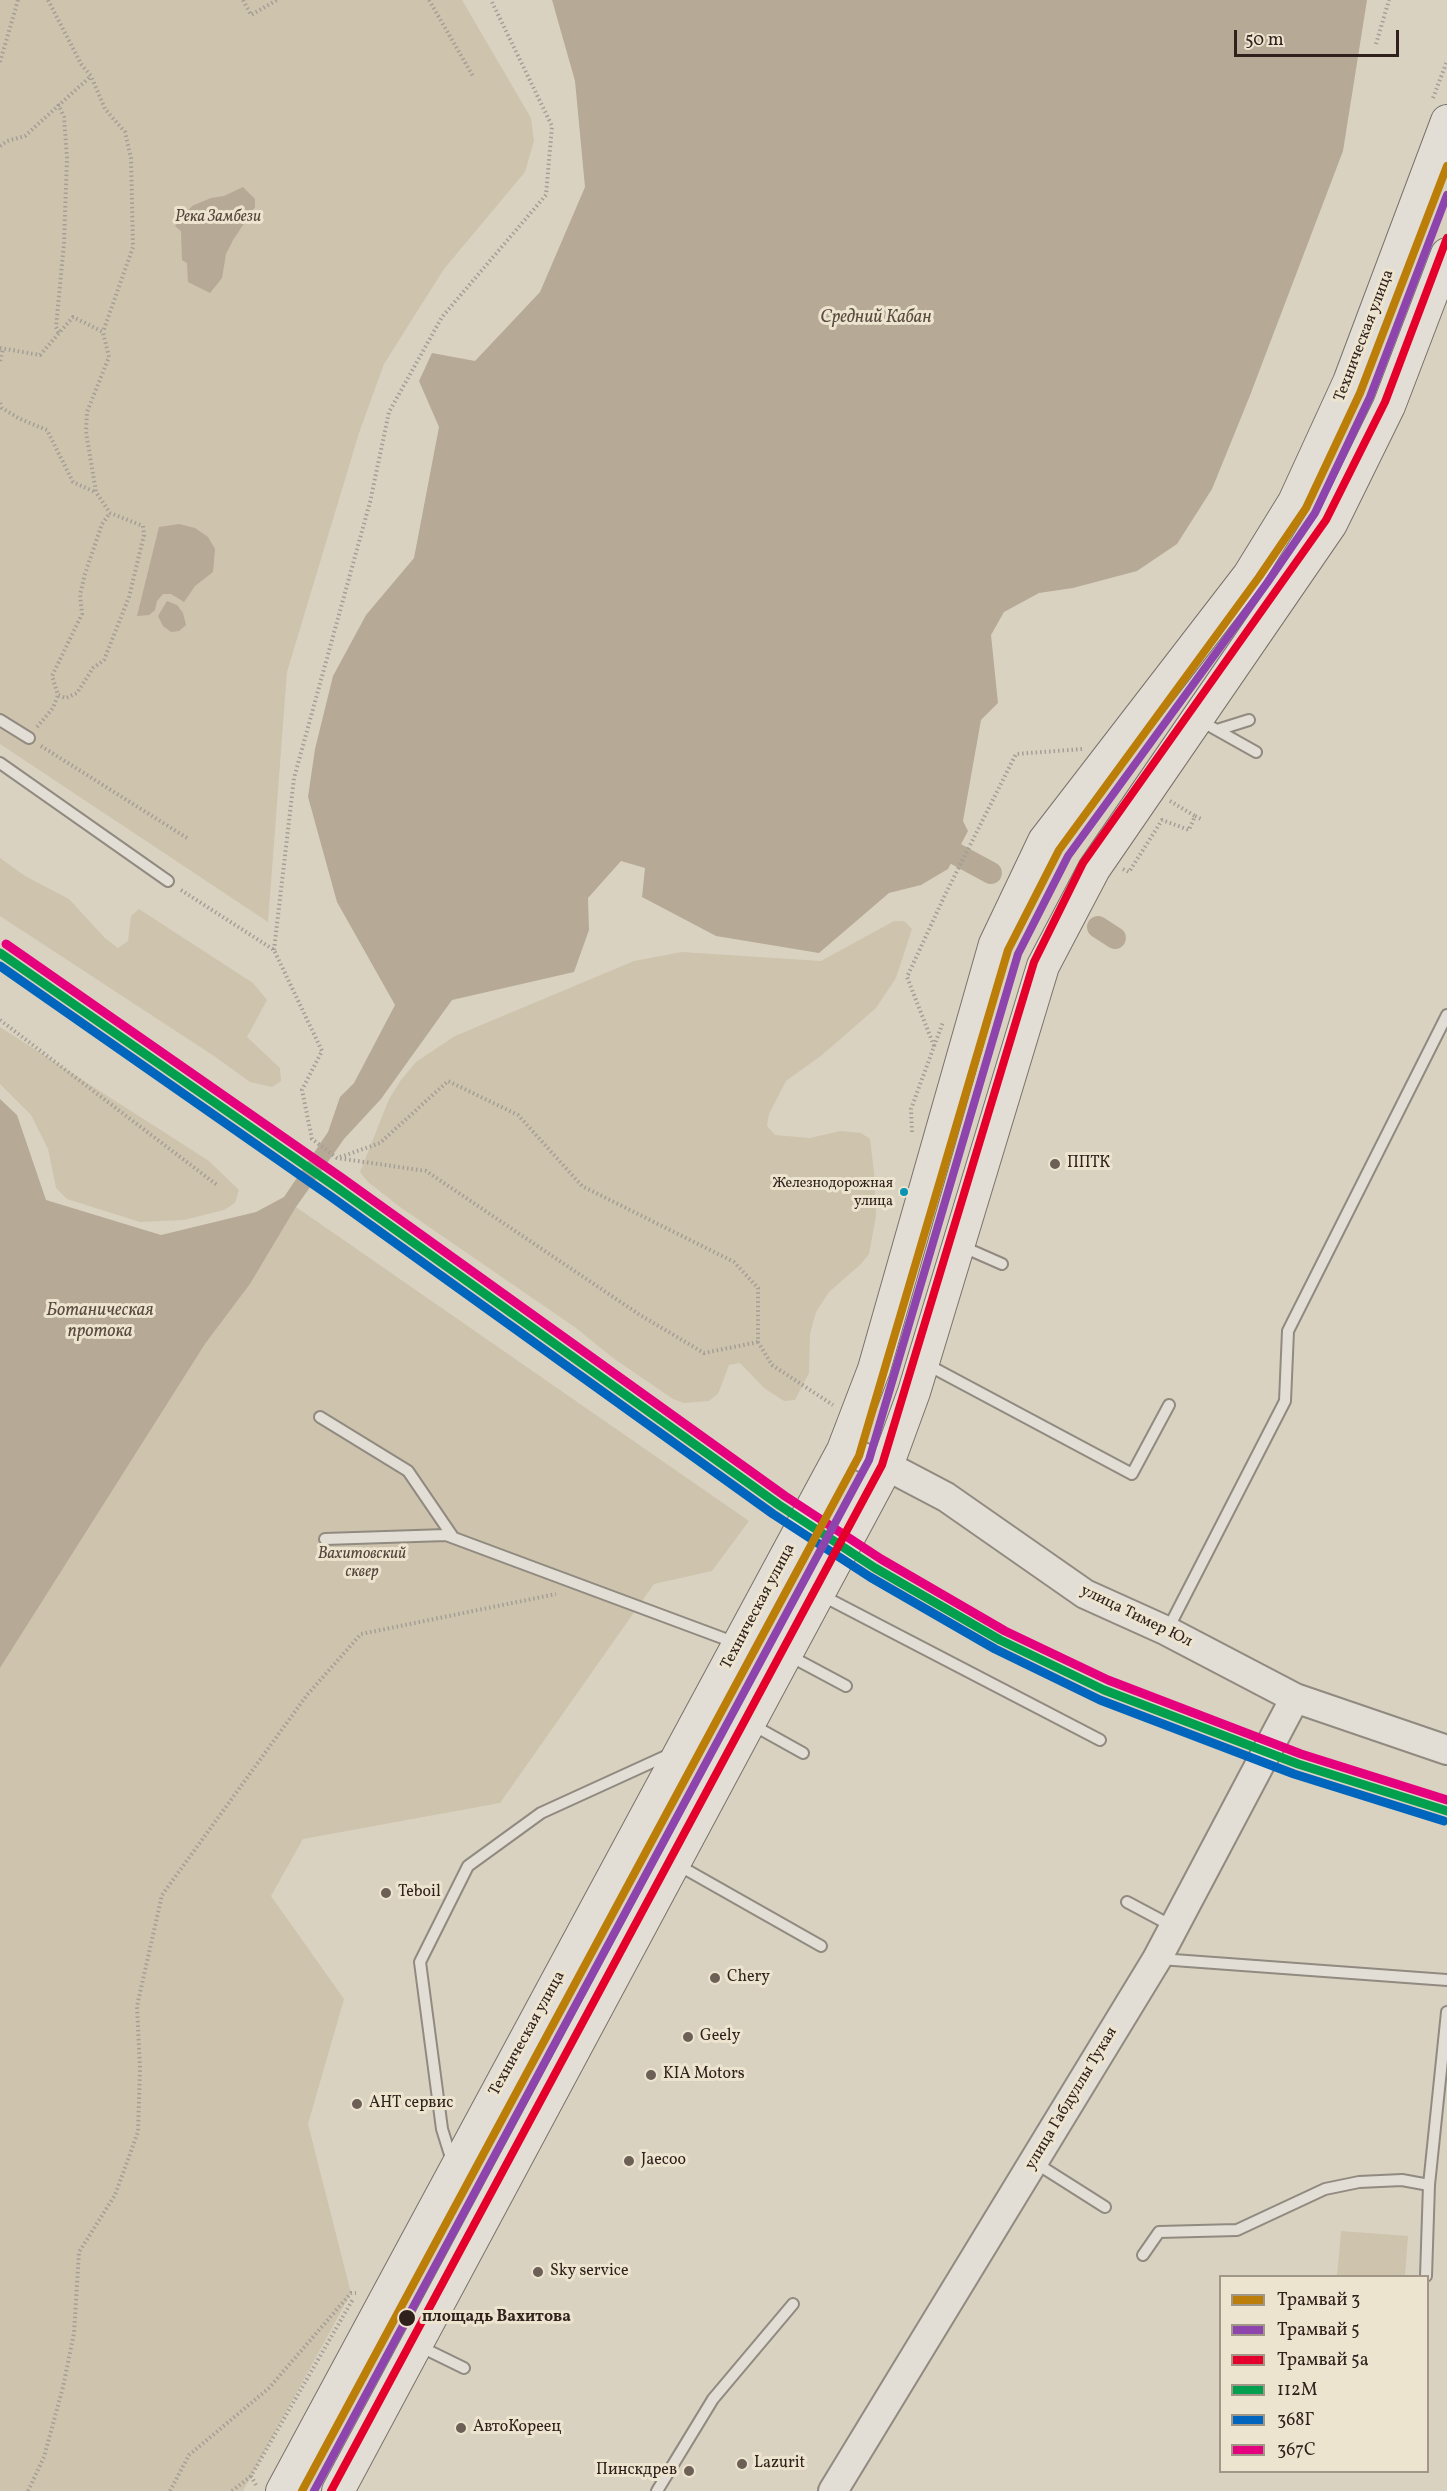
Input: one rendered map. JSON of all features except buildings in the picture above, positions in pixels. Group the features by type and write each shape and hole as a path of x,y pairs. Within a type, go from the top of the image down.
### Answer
{"main road":[{"name":"Техническая улица","path":"282,2491 843,1450 874,1369 995,944 1044,841 1249,575 1294,502 1349,382 1439,113"},
{"path":"338,2491 887,1466 922,1362 1043,966 1104,867 1207,725 1331,524 1389,406 1447,254"}],"street":[{"name":"улица Тимер Юл","path":"843,1450 887,1466 946,1497 1085,1594 1167,1632 1295,1698 1447,1750"},
{"name":"улица Габдуллы Тукая","path":"833,2491 1157,1959 1295,1698"}],"lane":[{"path":"0,720 29,738"},
{"path":"1207,725 1249,720"},
{"path":"1207,725 1256,752"},
{"path":"0,763 168,881"},
{"path":"1167,1632 1285,1401 1288,1331 1447,1015"},
{"path":"958,1245 1002,1264"},
{"path":"922,1362 1132,1474 1169,1405"},
{"path":"321,1417 408,1471 453,1538"},
{"path":"325,1539 446,1535 739,1644"},
{"path":"820,1594 1100,1740"},
{"path":"787,1655 846,1686"},
{"path":"749,1723 803,1753"},
{"path":"454,2169 442,2129 420,1962 468,1866 541,1813 657,1762 684,1746"},
{"path":"674,1863 821,1946"},
{"path":"1127,1902 1174,1928"},
{"path":"1157,1959 1447,1980"},
{"path":"1426,2275 1430,2185 1447,2012"},
{"path":"1033,2162 1105,2207"},
{"path":"1143,2255 1160,2232 1237,2230 1325,2189 1359,2182 1402,2180 1430,2185"},
{"path":"657,2491 713,2399 793,2304"},
{"path":"415,2344 464,2368"}],"path":[{"path":"0,62 18,0"},
{"path":"48,0 78,59 91,76 105,109 125,132 131,158 133,248 103,332 109,357 87,412 86,432 96,492 110,513 143,526 144,534 129,597 104,660 93,668 77,693 66,698 58,695"},
{"path":"243,0 251,15 277,0"},
{"path":"429,0 474,78"},
{"path":"274,950 294,778 370,502 389,412 442,317 546,195 552,126 491,0"},
{"path":"1376,44 1389,0"},
{"path":"1439,113 1447,61"},
{"path":"0,146 7,141 25,136 91,76"},
{"path":"58,104 63,117 67,158 64,243 56,327 60,334"},
{"path":"0,361 2,349 40,354 73,317 103,332"},
{"path":"0,403 2,408 20,419 47,430 73,482 96,492"},
{"path":"110,513 102,524 85,574 80,595 82,614 52,676 58,695 53,708 29,738 187,838"},
{"path":"934,1047 907,977 945,895 1017,754 1088,748 1081,757"},
{"path":"1164,798 1201,819"},
{"path":"1104,867 1129,872 1162,820 1189,830 1195,816"},
{"path":"168,881 274,950 322,1051 302,1090 312,1139 338,1158 426,1171 640,1315 704,1353 758,1342"},
{"path":"913,1138 911,1109 946,1014"},
{"path":"0,1020 217,1185"},
{"path":"338,1158 380,1143 448,1081 518,1115 582,1186 734,1262 758,1288 758,1342 772,1365 835,1406"},
{"path":"28,2491 44,2457 63,2387 74,2333 80,2252 115,2195 138,2132 140,2068 137,2006 162,1895 307,1695 361,1634 587,1587"},
{"path":"232,2491 251,2476 362,2284"},
{"path":"170,2491 189,2455 269,2388 351,2293 356,2293"},
{"path":"251,2476 257,2487 255,2491"}],"green space":[{"name":"Река Замбези","path":"0,0 462,0 531,118 534,141 525,172 444,269 384,364 359,433 287,672 268,922 0,744"},
{"path":"0,858 25,876 69,899 105,938 118,948 128,941 131,916 139,909 253,983 267,1000 247,1037 280,1068 281,1081 272,1087 250,1082 0,916"},
{"path":"894,921 904,921 912,929 896,978 876,1008 822,1055 786,1081 769,1114 767,1126 775,1135 810,1138 840,1131 861,1133 870,1139 874,1172 876,1216 869,1254 829,1292 816,1312 810,1334 809,1373 795,1400 784,1401 764,1388 740,1363 729,1365 718,1394 709,1401 684,1403 673,1399 613,1358 576,1328 400,1207 368,1182 360,1172 389,1099 401,1080 416,1062 455,1036 634,961 682,952 821,961"},
{"path":"0,1027 209,1161 239,1190 235,1203 224,1210 184,1220 140,1222 67,1199 56,1188 48,1149 31,1115 0,1084"},
{"name":"Вахитовский сквер","path":"296,1207 749,1521 712,1571 654,1584 500,1803 303,1839 271,1896 344,1999 308,2124 351,2293 243,2491 0,2491 0,1668 205,1344 250,1284"},
{"path":"1341,2231 1408,2236 1405,2275 1337,2275"}],"water":[{"name":"Средний Кабан","path":"552,0 1367,0 1343,151 1212,489 1177,544 1137,571 1073,588 1039,593 1004,612 991,635 998,703 981,720 963,821 968,831 948,869 921,885 889,893 819,953 716,936 642,897 645,868 621,861 588,898 589,930 574,972 452,1000 381,1099 344,1139 296,1207 250,1284 205,1344 0,1668 0,1099 17,1115 46,1200 161,1235 256,1212 284,1197 328,1132 340,1097 354,1083 395,1005 337,902 308,797 315,749 333,676 366,615 414,558 439,427 419,381 432,353 475,361 540,292 585,187 575,81"},
{"path":"243,187 255,199 255,207 233,240 226,254 222,278 210,293 188,282 187,263 182,260 181,231 175,226 192,206 211,198 224,196"},
{"path":"179,524 195,528 208,537 215,549 213,572 195,586 184,602 171,594 163,594 157,601 155,610 149,615 137,616 159,527"},
{"path":"167,601 177,605 183,613 186,625 179,631 171,632 163,626 158,616"}],"waterway":[{"path":"956,854 991,873"},
{"path":"1098,927 1115,938"}],"tram line":[{"name":"3","path":"302,2491 859,1456 1008,950 1059,850 1259,577 1306,508 1360,393 1447,166"},
{"name":"5","path":"314,2491 869,1460 1018,954 1068,856 1267,583 1315,513 1370,397 1447,195"},
{"name":"5а","path":"331,2491 882,1465 1034,962 1083,863 1326,520 1385,402 1447,238"}],"transit line":[{"name":"367С","path":"6,944 342,1178 785,1496 881,1559 1005,1631 1108,1680 1301,1754 1447,1800"},
{"name":"112М","path":"0,953 336,1187 779,1505 875,1568 1000,1640 1104,1690 1298,1764 1447,1811"},
{"name":"368Г","path":"0,966 330,1196 773,1514 870,1577 995,1649 1100,1700 1294,1774 1444,1821"}],"place":[{"name":"ППТК","path":"1055,1164"},
{"name":"Железнодорожная улица","path":"904,1192"},
{"name":"Teboil","path":"386,1893"},
{"name":"Chery","path":"715,1978"},
{"name":"Geely","path":"688,2037"},
{"name":"KIA Motors","path":"651,2075"},
{"name":"АНТ сервис","path":"357,2104"},
{"name":"Jaecoo","path":"629,2161"},
{"name":"Sky service","path":"538,2272"},
{"name":"площадь Вахитова","path":"407,2318"},
{"name":"АвтоКореец","path":"461,2428"},
{"name":"Lazurit","path":"742,2464"},
{"name":"Пинскдрев","path":"689,2471"}],"water label":[{"name":"Ботаническая протока","path":"100,1322"}]}
